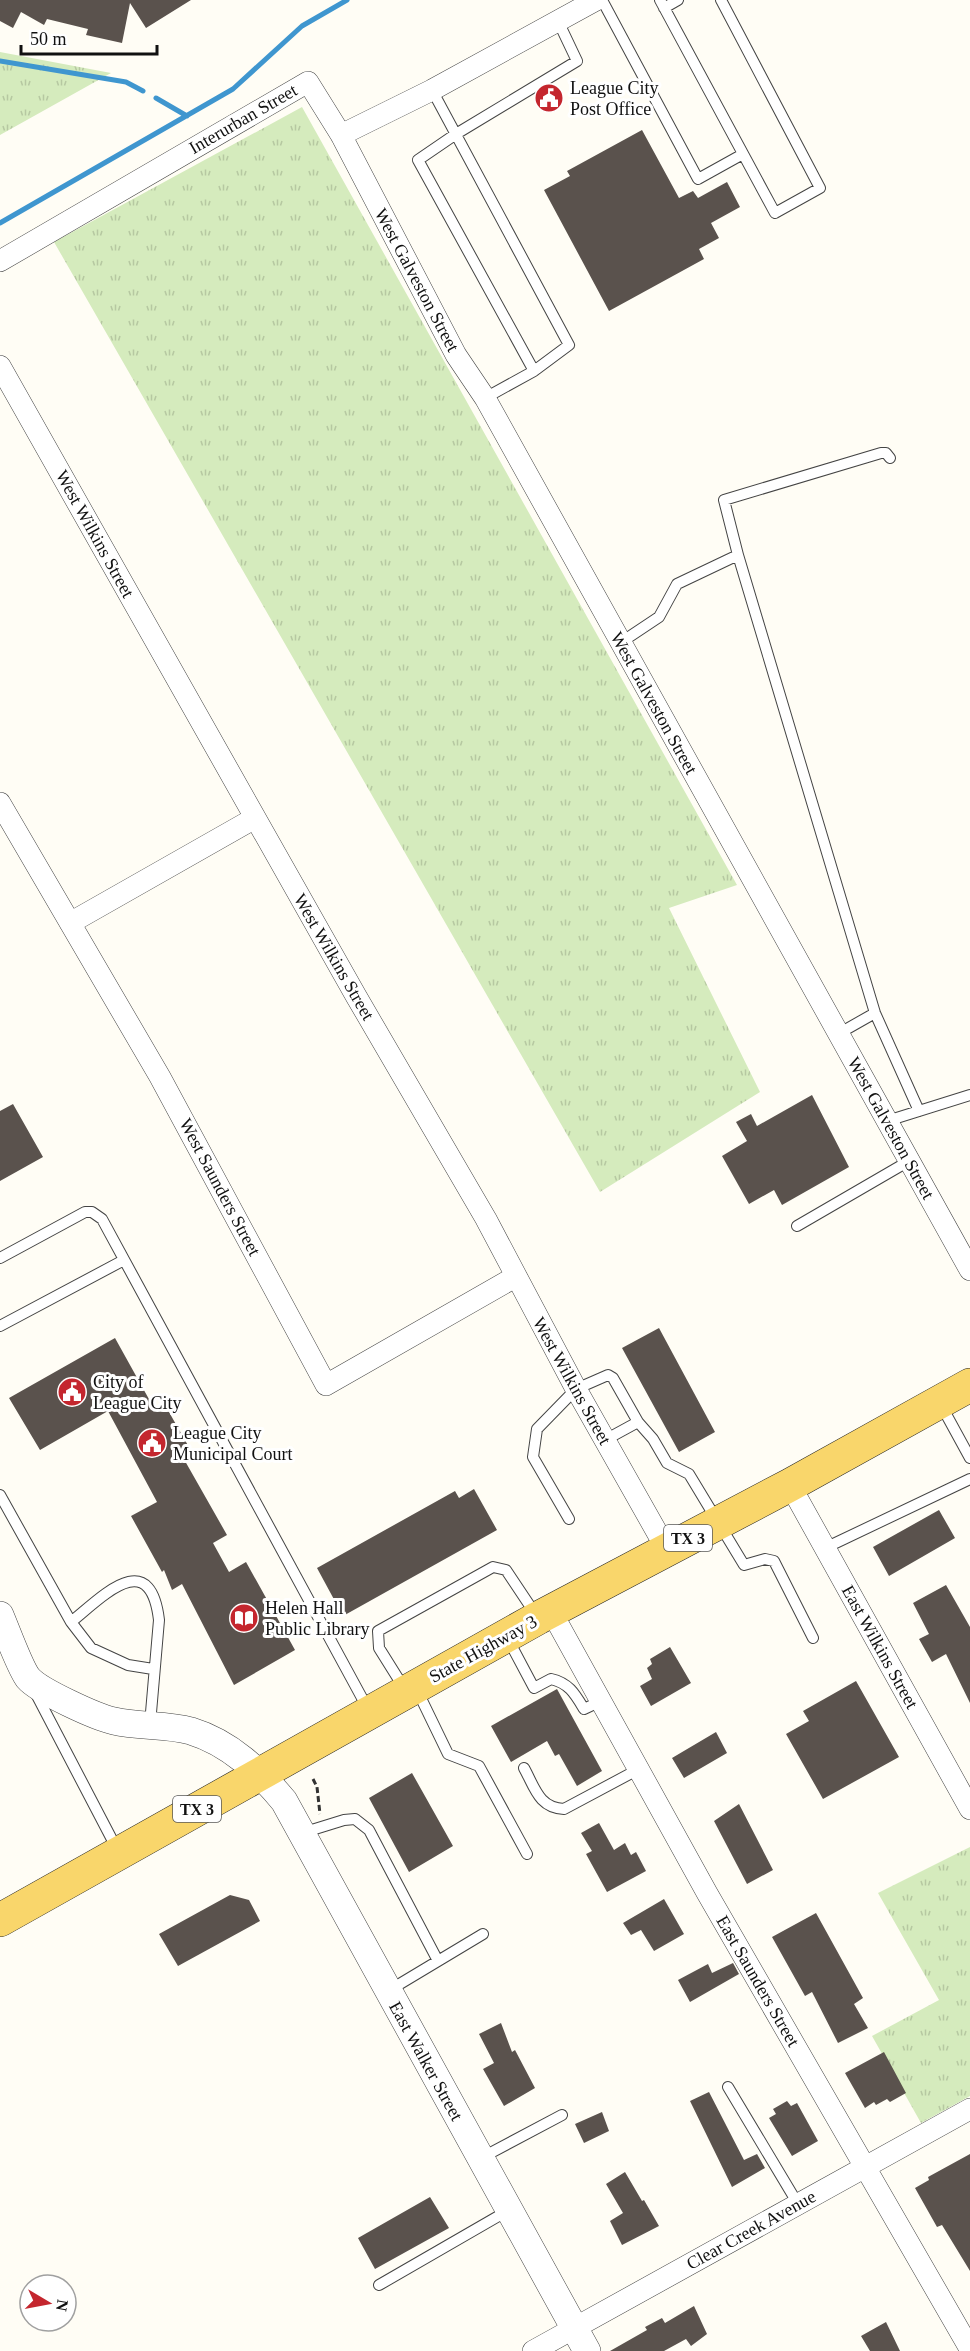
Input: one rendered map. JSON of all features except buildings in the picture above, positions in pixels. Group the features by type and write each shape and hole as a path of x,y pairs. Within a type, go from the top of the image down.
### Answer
{"main road":[{"name":"State Highway 3","path":"0,1920 545,1615 790,1485 970,1385"}],"street":[{"path":"341,135 432,90 596,0"},
{"name":"Interurban Street","path":"0,261 308,82 341,135"},
{"name":"West Galveston Street","path":"341,135 456,355 485,398 970,1270"},
{"name":"West Wilkins Street","path":"0,366 356,996 486,1219 576,1389 667,1550"},
{"name":"West Saunders Street","path":"0,803 160,1077 326,1385 515,1277"},
{"path":"70,923 255,818"},
{"name":"East Wilkins Street","path":"790,1485 970,1809"},
{"path":"0,1615 28,1678"},
{"name":"East Saunders Street","path":"545,1615 601,1701 713,1903 970,2349"},
{"name":"East Walker Street","path":"28,1678 57,1698 114,1721 191,1731 228,1749 261,1774 284,1801 580,2339"},
{"name":"Clear Creek Avenue","path":"533,2351 580,2339 798,2204 970,2109"}],"lane":[{"path":"602,0 699,179 743,154"},
{"path":"678,0 662,4 775,213 820,188 721,0"},
{"path":"534,371 418,160 456,134 577,61 558,21"},
{"path":"432,90 569,345 534,371 485,398"},
{"path":"890,458 886,453 881,453 724,500 738,555 876,1013 919,1111"},
{"path":"620,643 658,617 677,584 738,555"},
{"path":"838,1034 876,1013"},
{"path":"887,1122 970,1095"},
{"path":"797,1226 909,1161"},
{"path":"0,1258 85,1212 92,1212 102,1219 370,1712"},
{"path":"0,1326 124,1260"},
{"path":"569,1519 533,1457 537,1429 576,1389 608,1375 613,1378 638,1422 667,1463 689,1474 744,1565 765,1559 774,1561 813,1638"},
{"path":"939,1402 970,1458"},
{"path":"605,1440 638,1422"},
{"path":"825,1548 878,1521 952,1490 970,1479"},
{"path":"0,1495 71,1622 91,1648 128,1665 153,1669"},
{"path":"527,1854 479,1766 448,1754 411,1689 380,1648 378,1631 492,1567 506,1570 545,1615"},
{"path":"71,1622 117,1585 128,1581 140,1582 149,1589 157,1604 159,1620 150,1724"},
{"path":"507,1636 534,1688 551,1679 571,1688 584,1709 601,1701"},
{"path":"28,1678 119,1853"},
{"path":"524,1768 544,1803 554,1808 564,1809 639,1769"},
{"path":"302,1833 344,1820 355,1819 369,1830 438,1961"},
{"path":"388,1991 483,1934"},
{"path":"728,2086 798,2204"},
{"path":"481,2158 562,2115"},
{"path":"379,2285 509,2210"}],"green space":[{"path":"0,52 111,73 0,135"},
{"path":"302,107 737,885 669,908 760,1092 600,1192 54,242"},
{"path":"970,1847 970,2096 921,2123 872,2036 939,2000 878,1893"}],"waterway":[{"path":"0,223 233,89 302,26 347,0"},
{"path":"0,61 126,82 143,91"},
{"path":"156,98 187,116"}],"place":[{"name":"League City Post Office","path":"549,98"},
{"name":"City of League City","path":"72,1392"},
{"name":"League City Municipal Court","path":"152,1443"},
{"name":"Helen Hall Public Library","path":"244,1618"}]}
